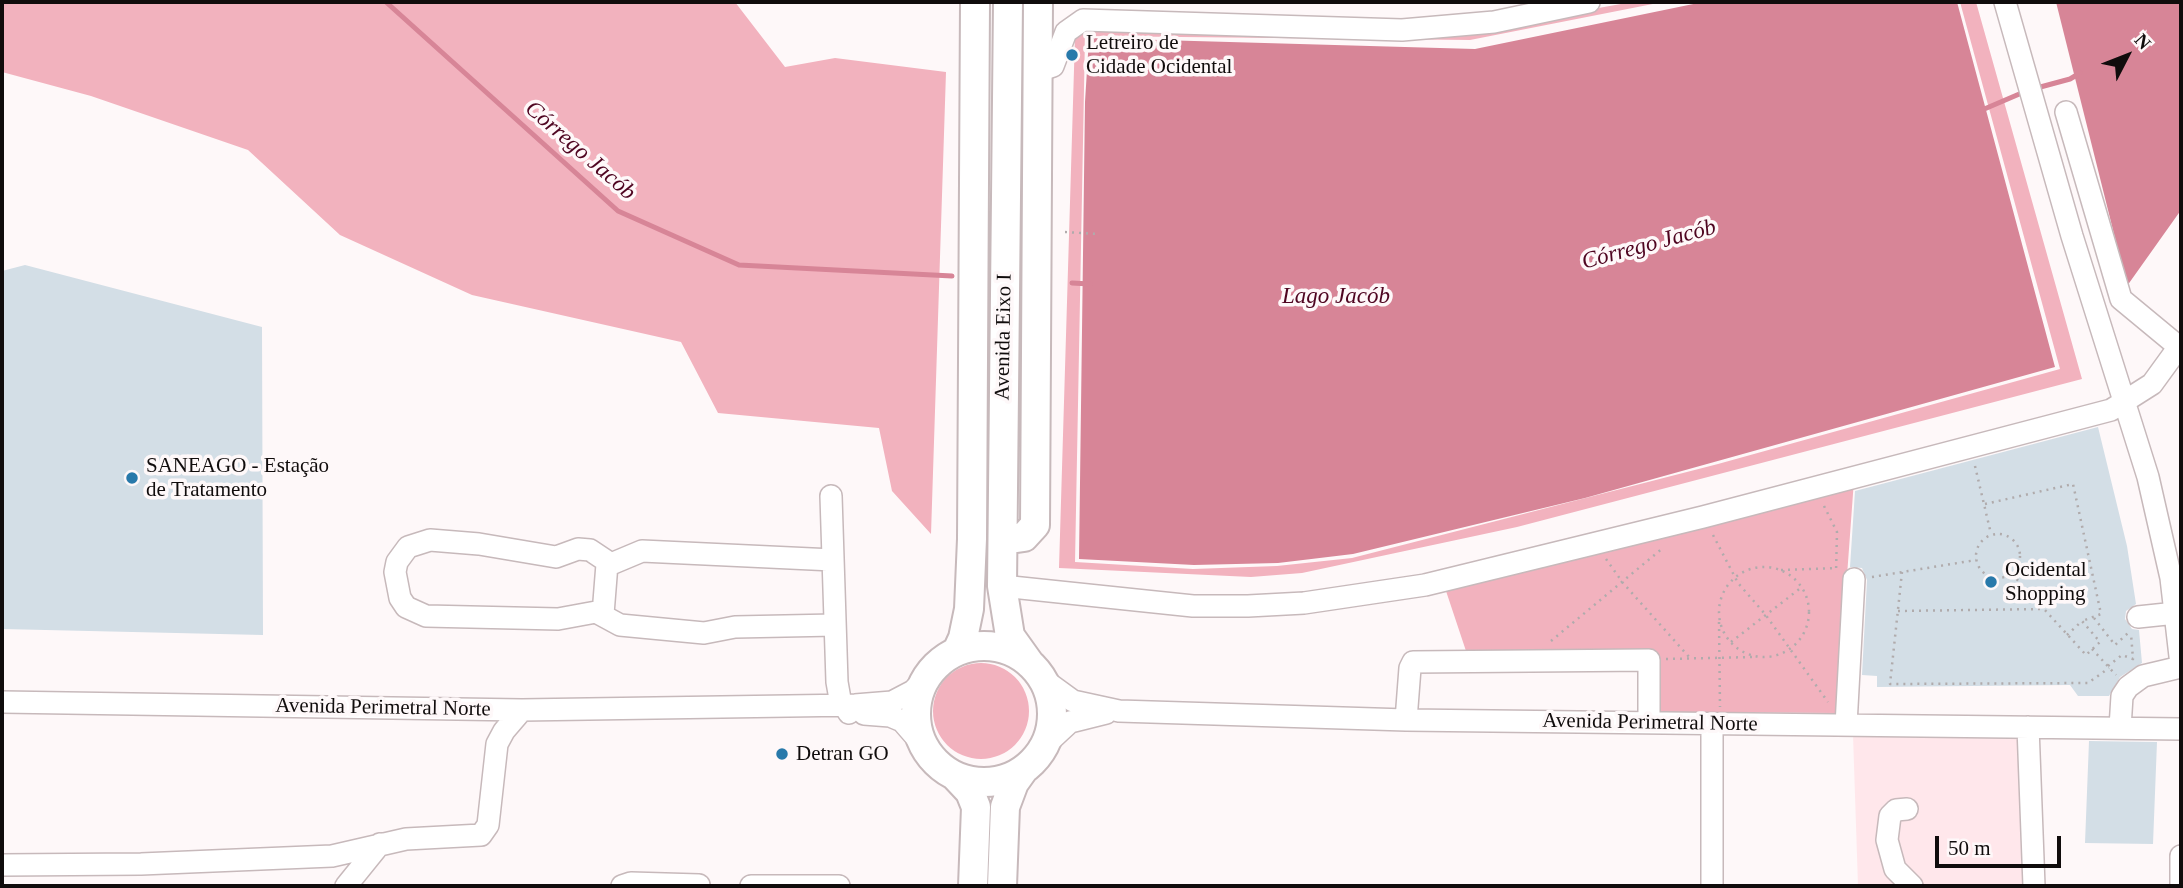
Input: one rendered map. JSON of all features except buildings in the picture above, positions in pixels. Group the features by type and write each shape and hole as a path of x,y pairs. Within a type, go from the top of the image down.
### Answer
{"main road":[{"name":"Avenida Eixo I","path":"957,651 963,638 969,609 972,539 975,2"},
{"name":"Avenida Eixo I","path":"1008,2 1002,586 1010,636 1035,670"},
{"path":"1003,540 1024,537 1035,525 1038,2"},
{"path":"973,886 976,807 970,792 955,776 936,763 922,744 915,712 924,680 938,663 957,651 972,646 1002,647 1035,670 1049,691 1053,712 1053,724 1043,747 1014,783 1005,807 1002,886"},
{"path":"955,776 987,782 1006,779 1024,769"}],"street":[{"path":"1038,71 1053,66 1066,32 1083,20 1402,30 1494,22 1589,2"},
{"path":"2005,2 2155,507 2176,613 2181,666 2143,676 2128,687 2122,696 2120,728"},
{"path":"1002,586 1193,606 1304,603 1425,585 1703,517 2111,411 2126,404 2152,384 2180,345 2121,299 2066,112"},
{"path":"831,496 837,682 846,709"},
{"path":"607,564 590,550 578,549 556,557 479,544 430,540 408,547 397,562 395,572 400,598 406,607 420,615 558,619 589,613 603,614 620,625 704,633 734,627 835,625"},
{"path":"607,564 642,551 833,560"},
{"path":"603,614 607,564"},
{"path":"1846,726 1848,675 1861,578"},
{"path":"2138,617 2176,613"},
{"path":"1406,720 1410,668 1413,662 1529,659 1648,660 1650,721"},
{"name":"Avenida Perimetral Norte","path":"1035,670 1073,701 1119,711 1406,720 2181,729"},
{"name":"Avenida Perimetral Norte","path":"846,709 903,698 924,680"},
{"name":"Avenida Perimetral Norte","path":"2,702 522,710 764,706 846,709 890,716 912,730 922,744"},
{"path":"2,864 141,864 332,856 416,838 477,836 484,833 488,825 497,744 503,731 522,710"},
{"name":"Avenida Perimetral Norte","path":"1043,747 1070,722 1119,711"},
{"path":"1712,886 1716,724"},
{"path":"2028,727 2034,886"},
{"path":"1907,809 1895,810 1890,816 1887,841 1895,869 1912,886"},
{"path":"346,886 380,844"},
{"path":"2181,856 2181,886"},
{"path":"622,886 631,883 699,885"},
{"path":"751,886 839,886"}],"path":[{"path":"1065,232 1097,234"},
{"path":"1975,462 1991,534"},
{"path":"1985,504 2073,484 2101,614 2082,621 2067,635"},
{"path":"1703,517 1738,583 1765,614 1832,708"},
{"path":"1991,534 2006,534 2017,544 2021,558 2012,574 2002,578 1987,575 1976,560 1979,543 1991,534"},
{"path":"1595,543 1623,583 1690,658"},
{"path":"1529,659 1664,546"},
{"path":"1861,578 1976,560"},
{"path":"1716,724 1720,600 1736,576 1758,567 1781,570 1836,568"},
{"path":"1648,660 1766,657 1789,649 1804,632 1808,621 1807,598 1802,587 1781,570"},
{"path":"1902,572 1890,684 2088,683 2122,655 2133,659 2131,630 2115,645 2093,617"},
{"path":"2012,574 2086,655 2100,642 2082,621"},
{"path":"1731,642 1802,587"},
{"path":"1898,611 2044,609"},
{"path":"1720,619 1731,642 1753,656 1766,657"},
{"path":"2092,649 2108,666"}],"shaded area":[{"path":"2,2 735,2 785,67 835,58 946,72 931,534 892,491 879,428 718,413 681,342 472,295 340,235 248,150 91,96 2,72"},
{"path":"1632,2 1663,2 1470,40 1085,36 1075,562 1193,569 1277,566 1352,558 1718,464 2060,369 1960,2 1976,2 2082,379 1517,527 1302,573 1251,577 1059,568 1075,36 1082,26 1470,31"},
{"path":"1854,480 1837,713 1654,712 1647,669 1472,669 1445,588"},
{"path":"981,663 999,667 1015,677 1025,693 1029,711 1025,729 1015,745 999,755 981,759 963,755 947,745 937,729 933,711 937,693 947,677 963,667"},
{"path":"1853,735 2024,735 2032,886 1858,886"}],"water":[{"name":"Lago Jacób","path":"1703,2 1957,2 2055,367 1585,498 1353,554 1278,563 1194,565 1079,559 1085,102 1089,38 1475,49"},
{"path":"2056,2 2181,2 2181,210 2127,286"}],"waterway":[{"name":"Córrego Jacób","path":"386,2 618,211 739,265 952,276"},
{"name":"Córrego Jacób","path":"2033,89 2070,79 2080,73"},
{"name":"Córrego Jacób","path":"1982,110 2024,92"},
{"name":"Córrego Jacób","path":"1072,283 1090,284"}],"place":[{"name":"Letreiro de Cidade Ocidental","path":"1072,55"},
{"name":"SANEAGO - Estação de Tratamento","path":"132,478"},
{"name":"Ocidental Shopping","path":"1991,582"},
{"name":"Detran GO","path":"782,754"}]}
